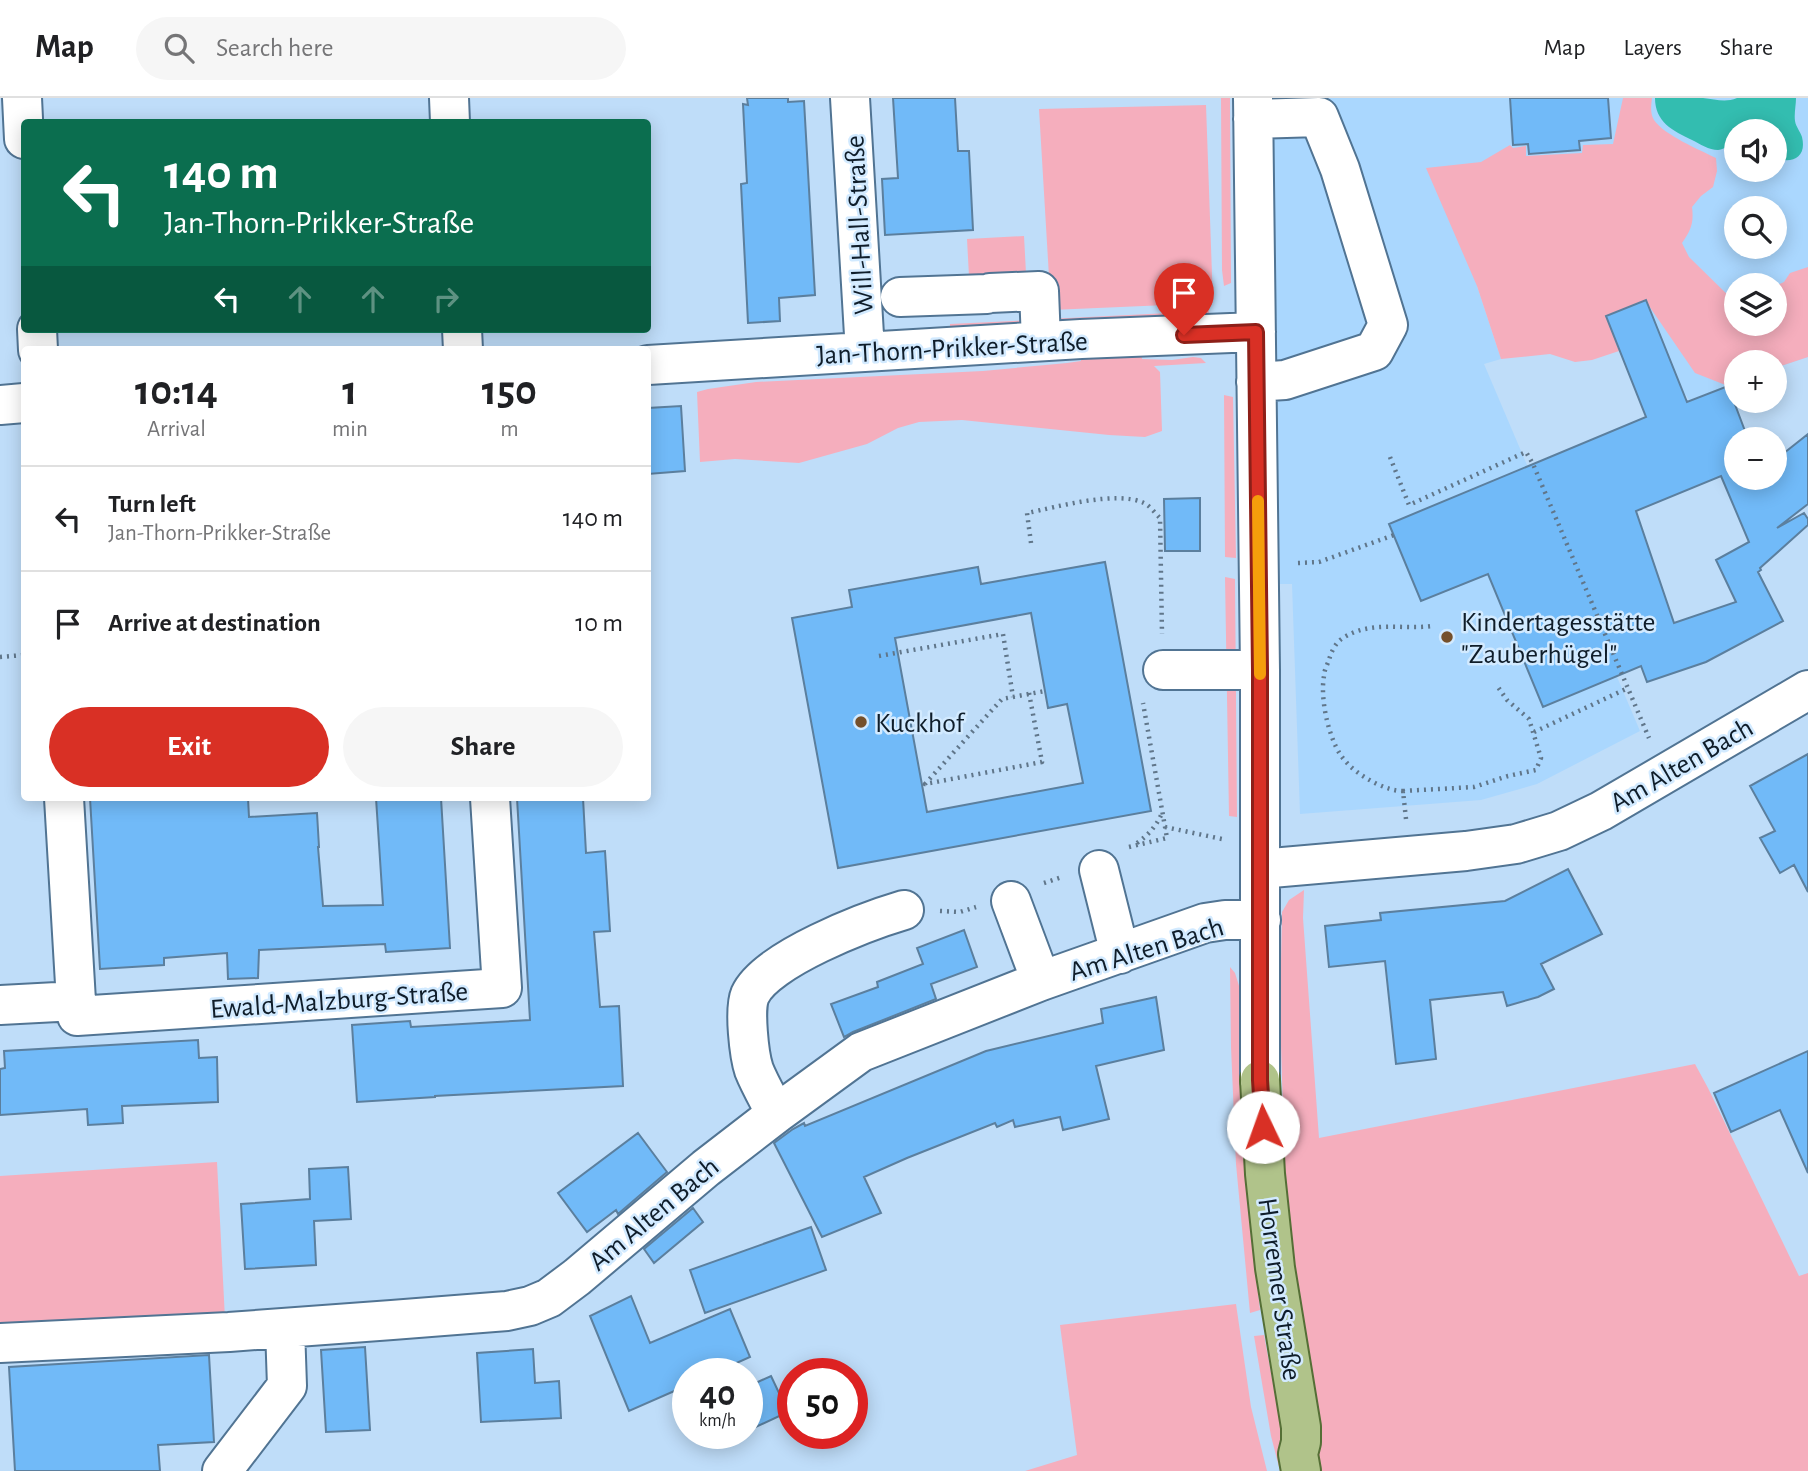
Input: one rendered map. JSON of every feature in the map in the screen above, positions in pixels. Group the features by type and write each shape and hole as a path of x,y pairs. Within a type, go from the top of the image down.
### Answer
{"main road":[{"name":"Horremer Straße","path":"1260,1080 1265,1174 1275,1268 1301,1427 1298,1454 1301,1471"}],"street":[{"path":"22,98 23,119"},
{"path":"449,98 450,119"},
{"name":"Will-Hall-Straße","path":"850,98 865,352"},
{"path":"1253,109 1319,108 1388,325 1374,351 1285,380 1256,382"},
{"name":"Horremer Straße","path":"1253,109 1260,670 1260,1080"},
{"path":"900,297 1039,291 1041,341"},
{"path":"942,295 944,347"},
{"name":"Jan-Thorn-Prikker-Straße","path":"651,365 1041,341 1256,332"},
{"path":"0,405 21,403"},
{"path":"1163,670 1260,670"},
{"name":"Am Alten Bach","path":"1260,869 1466,851 1516,844 1559,831 1601,811 1808,690"},
{"path":"0,1005 76,1001 64,801"},
{"name":"Ewald-Malzburg-Straße","path":"76,1001 78,1016 502,988 490,801"},
{"path":"1096,864 1120,954"},
{"path":"1009,897 1041,981"},
{"path":"776,1114 754,1069 747,1018 750,995 762,979 798,955 871,920 904,909"},
{"name":"Am Alten Bach","path":"0,1343 285,1328 507,1311 530,1306 549,1298 577,1277 696,1176 861,1052 1041,981 1205,923 1261,920"},
{"path":"222,1471 287,1386 285,1328"}],"path":[{"path":"1390,457 1409,505 1526,452 1664,774"},
{"path":"1031,542 1027,513 1098,499 1128,498 1146,503 1160,519 1163,670 1138,675 1167,838 1133,846"},
{"path":"1258,564 1319,562 1394,535"},
{"path":"1432,626 1374,627 1340,639 1331,654 1324,675 1323,699 1334,743 1349,766 1386,788 1403,790 1475,787 1508,776 1536,771 1541,758 1529,719 1507,700 1498,687"},
{"path":"879,656 1003,634 1013,696"},
{"path":"0,657 21,655"},
{"path":"1534,732 1628,688"},
{"path":"1029,693 1042,762 925,784 1002,699 1029,693 1045,691"},
{"path":"1403,790 1410,855"},
{"path":"904,909 960,912 1009,897 1096,864 1133,846 1157,825 1163,813"},
{"path":"1165,827 1222,839"}],"shaded area":[{"path":"1221,98 1230,98 1231,283 1224,286 1222,270"},
{"path":"1272,98 1808,98 1808,357 1787,364 1787,350 1724,350 1724,387 1689,400 1684,396 1615,225 1477,286 1501,359 1484,364 1640,731 1537,784 1481,800 1300,814 1292,584 1279,584"},
{"path":"1623,98 1652,98 1652,115 1659,126 1683,142 1716,158 1717,171 1713,187 1692,207 1691,226 1682,243 1689,257 1724,291 1724,336 1787,336 1787,278 1790,273 1808,267 1808,357 1787,364 1787,350 1724,350 1724,384 1695,373 1645,300 1606,316 1619,351 1592,360 1575,362 1550,354 1501,359 1477,286 1426,168 1481,162 1510,145 1513,148 1526,146 1526,156 1582,153 1583,145 1613,144"},
{"path":"1655,98 1796,98 1795,121 1802,137 1802,150 1797,158 1787,160 1787,119 1724,119 1724,148 1718,150 1708,148 1666,125"},
{"path":"1206,105 1213,303 1051,310 1039,109"},
{"path":"1024,236 1026,273 969,276 967,239"},
{"path":"1209,311 1209,323 1049,331 1048,319"},
{"path":"1032,320 1032,332 950,336 950,324"},
{"path":"1140,344 1142,359 1172,360 1193,357 1201,358 1206,363 1154,366 1160,372 1162,431 1145,437 962,420 919,422 898,428 867,444 799,463 735,459 700,462 697,392 708,389 756,382 983,371 1067,363 1081,361 1081,347"},
{"path":"1224,395 1233,397 1236,558 1225,557"},
{"path":"1225,577 1235,579 1237,817 1229,816"},
{"path":"1304,890 1303,918 1319,1138 1695,1064 1799,1276 1808,1273 1808,1471 1311,1471 1321,1432 1298,1299 1285,1178 1280,1012 1282,912 1289,900"},
{"path":"1230,967 1240,989 1246,1187 1260,1310 1250,1313 1236,1164"},
{"path":"217,1162 225,1319 0,1332 0,1176"},
{"path":"1236,1304 1251,1407 1267,1471 1025,1471 1077,1455 1060,1325"},
{"path":"1264,1335 1291,1471 1280,1471 1271,1436 1254,1336"}],"building":[{"path":"747,98 788,98 788,102 804,101 815,295 779,298 780,321 748,323 741,184 747,183 743,104 748,105"},
{"path":"893,98 955,98 958,151 969,151 973,230 885,235 882,179 898,178"},
{"path":"1510,98 1608,98 1611,138 1579,141 1580,150 1529,154 1528,144 1513,145"},
{"path":"1646,300 1687,402 1724,388 1724,413 1738,413 1743,427 1724,427 1724,483 1721,476 1636,511 1674,623 1736,602 1716,560 1749,542 1727,490 1787,490 1787,451 1808,434 1808,504 1777,528 1804,513 1808,525 1758,572 1783,621 1706,662 1647,682 1641,666 1543,707 1488,574 1421,601 1389,524 1646,417 1606,316"},
{"path":"681,406 685,471 651,474 651,408"},
{"path":"1200,498 1200,551 1165,551 1164,499"},
{"name":"Kuckhof","path":"1105,562 1151,811 838,868 792,618 852,607 849,590 978,567 981,584","holes":["1031,613 1048,708 1067,704 1083,783 927,812 895,638"]},
{"path":"1808,754 1808,892 1794,865 1780,873 1760,838 1775,831 1750,786"},
{"path":"90,801 248,801 249,817 317,813 323,906 383,905 376,801 441,801 450,948 386,952 385,944 259,950 258,978 228,979 227,953 164,958 164,965 100,969"},
{"path":"517,801 583,801 586,853 605,851 610,931 594,932 600,1007 619,1006 623,1086 357,1102 352,1025 410,1021 411,1027 530,1020"},
{"path":"1568,869 1602,934 1541,964 1554,989 1507,1006 1503,992 1430,1000 1436,1059 1396,1064 1385,961 1329,967 1325,926 1381,920 1380,913 1505,901"},
{"path":"964,930 977,967 931,984 936,999 844,1037 831,1004 878,987 877,982 923,964 917,948"},
{"path":"1156,997 1164,1050 1096,1066 1109,1119 1063,1130 1060,1117 1015,1127 1013,1120 997,1127 995,1123 907,1158 864,1177 881,1213 822,1237 774,1143 793,1129 986,1051 1103,1023 1101,1009"},
{"path":"198,1040 199,1058 217,1057 218,1102 122,1106 123,1123 88,1125 87,1109 0,1115 0,1069 5,1068 4,1051"},
{"path":"1808,1051 1808,1173 1780,1110 1731,1132 1714,1093"},
{"path":"638,1133 667,1172 618,1214 616,1210 587,1232 558,1193"},
{"path":"348,1167 351,1219 314,1221 316,1265 245,1269 241,1204 310,1199 309,1169"},
{"path":"693,1208 703,1222 654,1263 644,1249"},
{"path":"811,1227 826,1270 705,1313 690,1270"},
{"path":"631,1296 650,1343 730,1309 750,1357 672,1358 672,1392 629,1411 590,1316"},
{"path":"365,1347 370,1430 326,1432 321,1350"},
{"path":"533,1349 535,1383 559,1381 561,1418 481,1422 477,1353"},
{"path":"209,1355 214,1442 158,1445 160,1471 15,1471 9,1367"},
{"path":"771,1376 777,1389 777,1417 763,1424 763,1380"}],"slow traffic":[{"path":"1258,501 1260,674"}],"place":[{"name":"Kindertagesstätte \"Zauberhügel\"","path":"1447,637"},
{"name":"Kuckhof","path":"861,722"}],"route":[{"path":"1184,335 1256,332 1260,670 1260,1080 1263,1127"}]}
